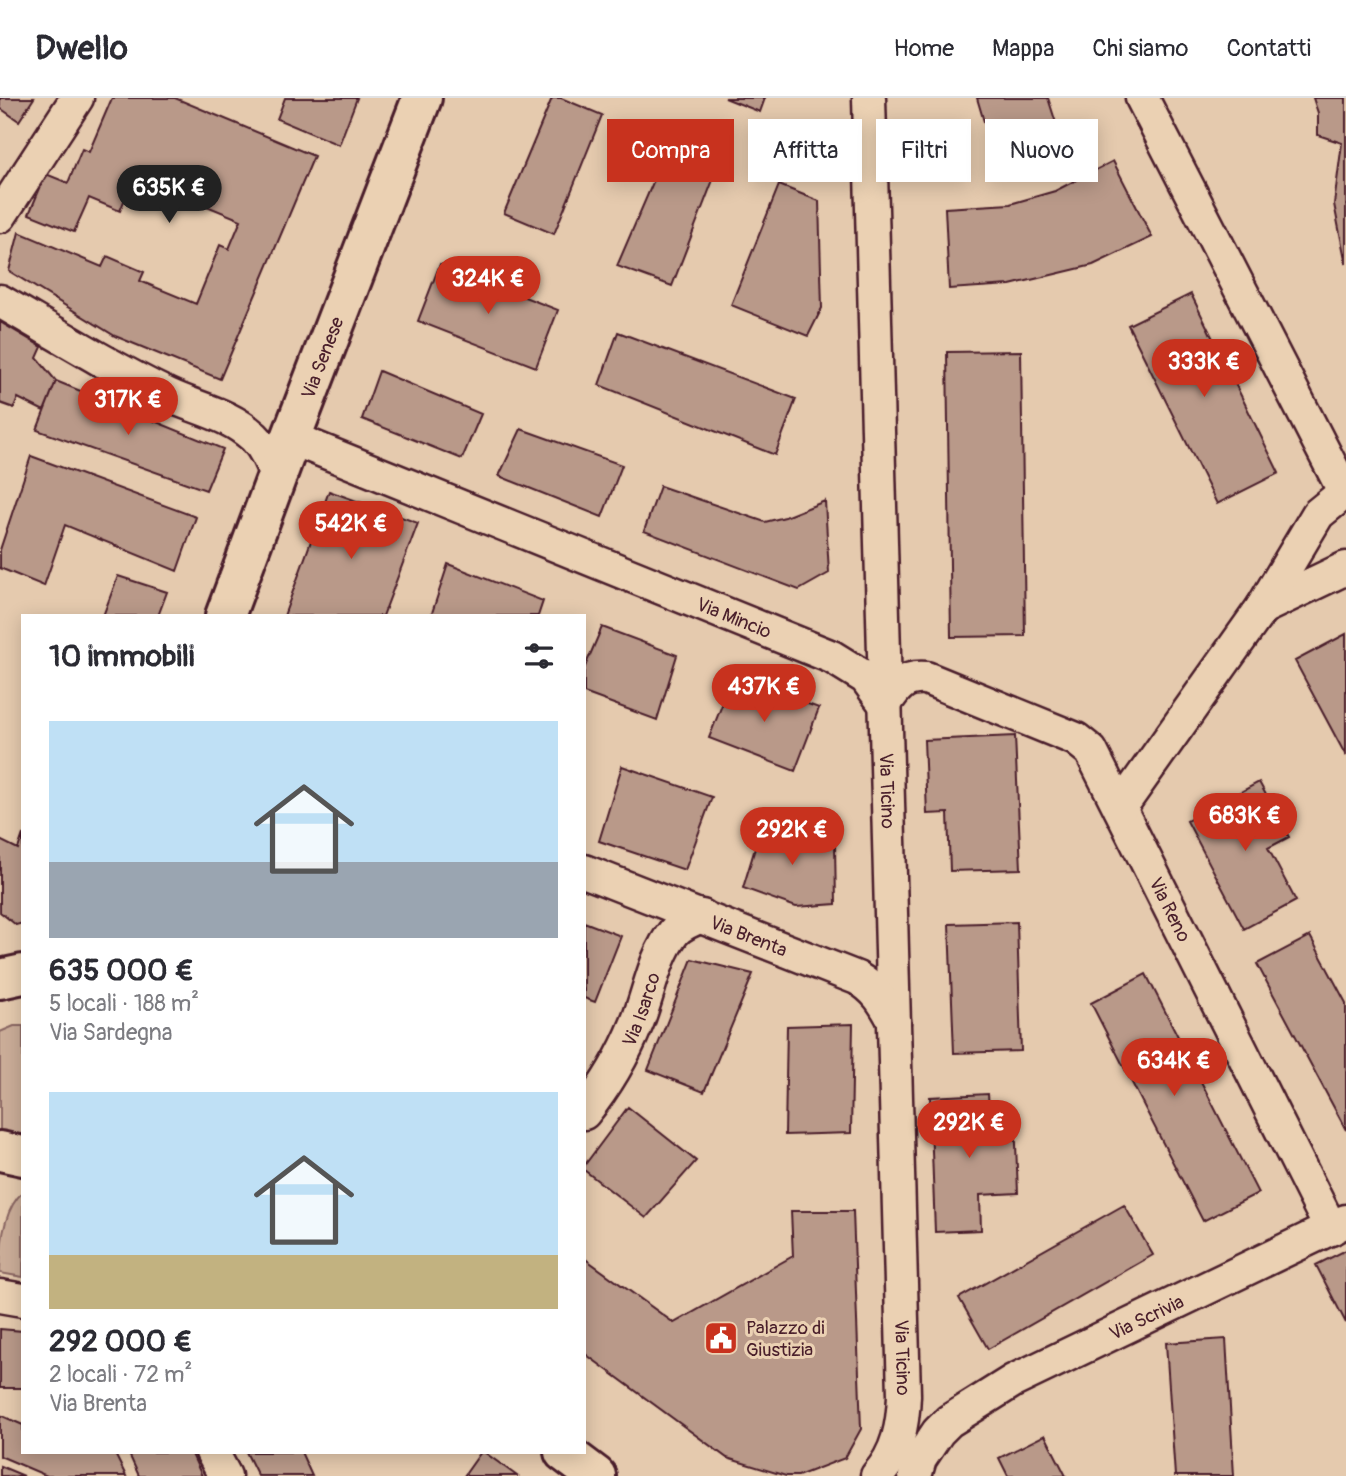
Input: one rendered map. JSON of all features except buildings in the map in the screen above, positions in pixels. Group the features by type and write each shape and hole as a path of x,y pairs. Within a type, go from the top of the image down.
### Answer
{"main road":[{"name":"Via Senese","path":"226,614 422,98"},
{"path":"567,1454 596,1476"}],"street":[{"path":"0,216 78,98"},
{"name":"Via Ticino","path":"869,98 904,1395 900,1435 877,1476"},
{"path":"885,704 895,688 906,680 926,678 1076,739 1091,751 1120,808 1262,608 1318,514 1345,493 1142,98"},
{"path":"0,301 76,346 170,395 230,418 267,451 277,478"},
{"name":"Via Mincio","path":"291,438 832,657 866,678 885,704"},
{"path":"1262,608 1346,568"},
{"name":"Via Reno","path":"1120,808 1338,1225"},
{"name":"Via Brenta","path":"586,872 857,978 872,986 894,1021"},
{"name":"Via Isarco","path":"586,1110 606,1081 636,1024 665,945 685,923 702,916"},
{"name":"Via Scrivia","path":"915,1476 928,1445 950,1421 1013,1381 1338,1225"},
{"path":"0,1296 21,1300"},
{"path":"904,1395 915,1414 925,1420 941,1423 950,1421"},
{"path":"213,1454 225,1476"}],"shaded area":[{"path":"21,1026 21,1135 0,1130 0,1032"},
{"path":"21,1194 21,1277 0,1273 2,1241 7,1219"}],"place":[{"name":"Palazzo di Giustizia","path":"721,1338"}]}
